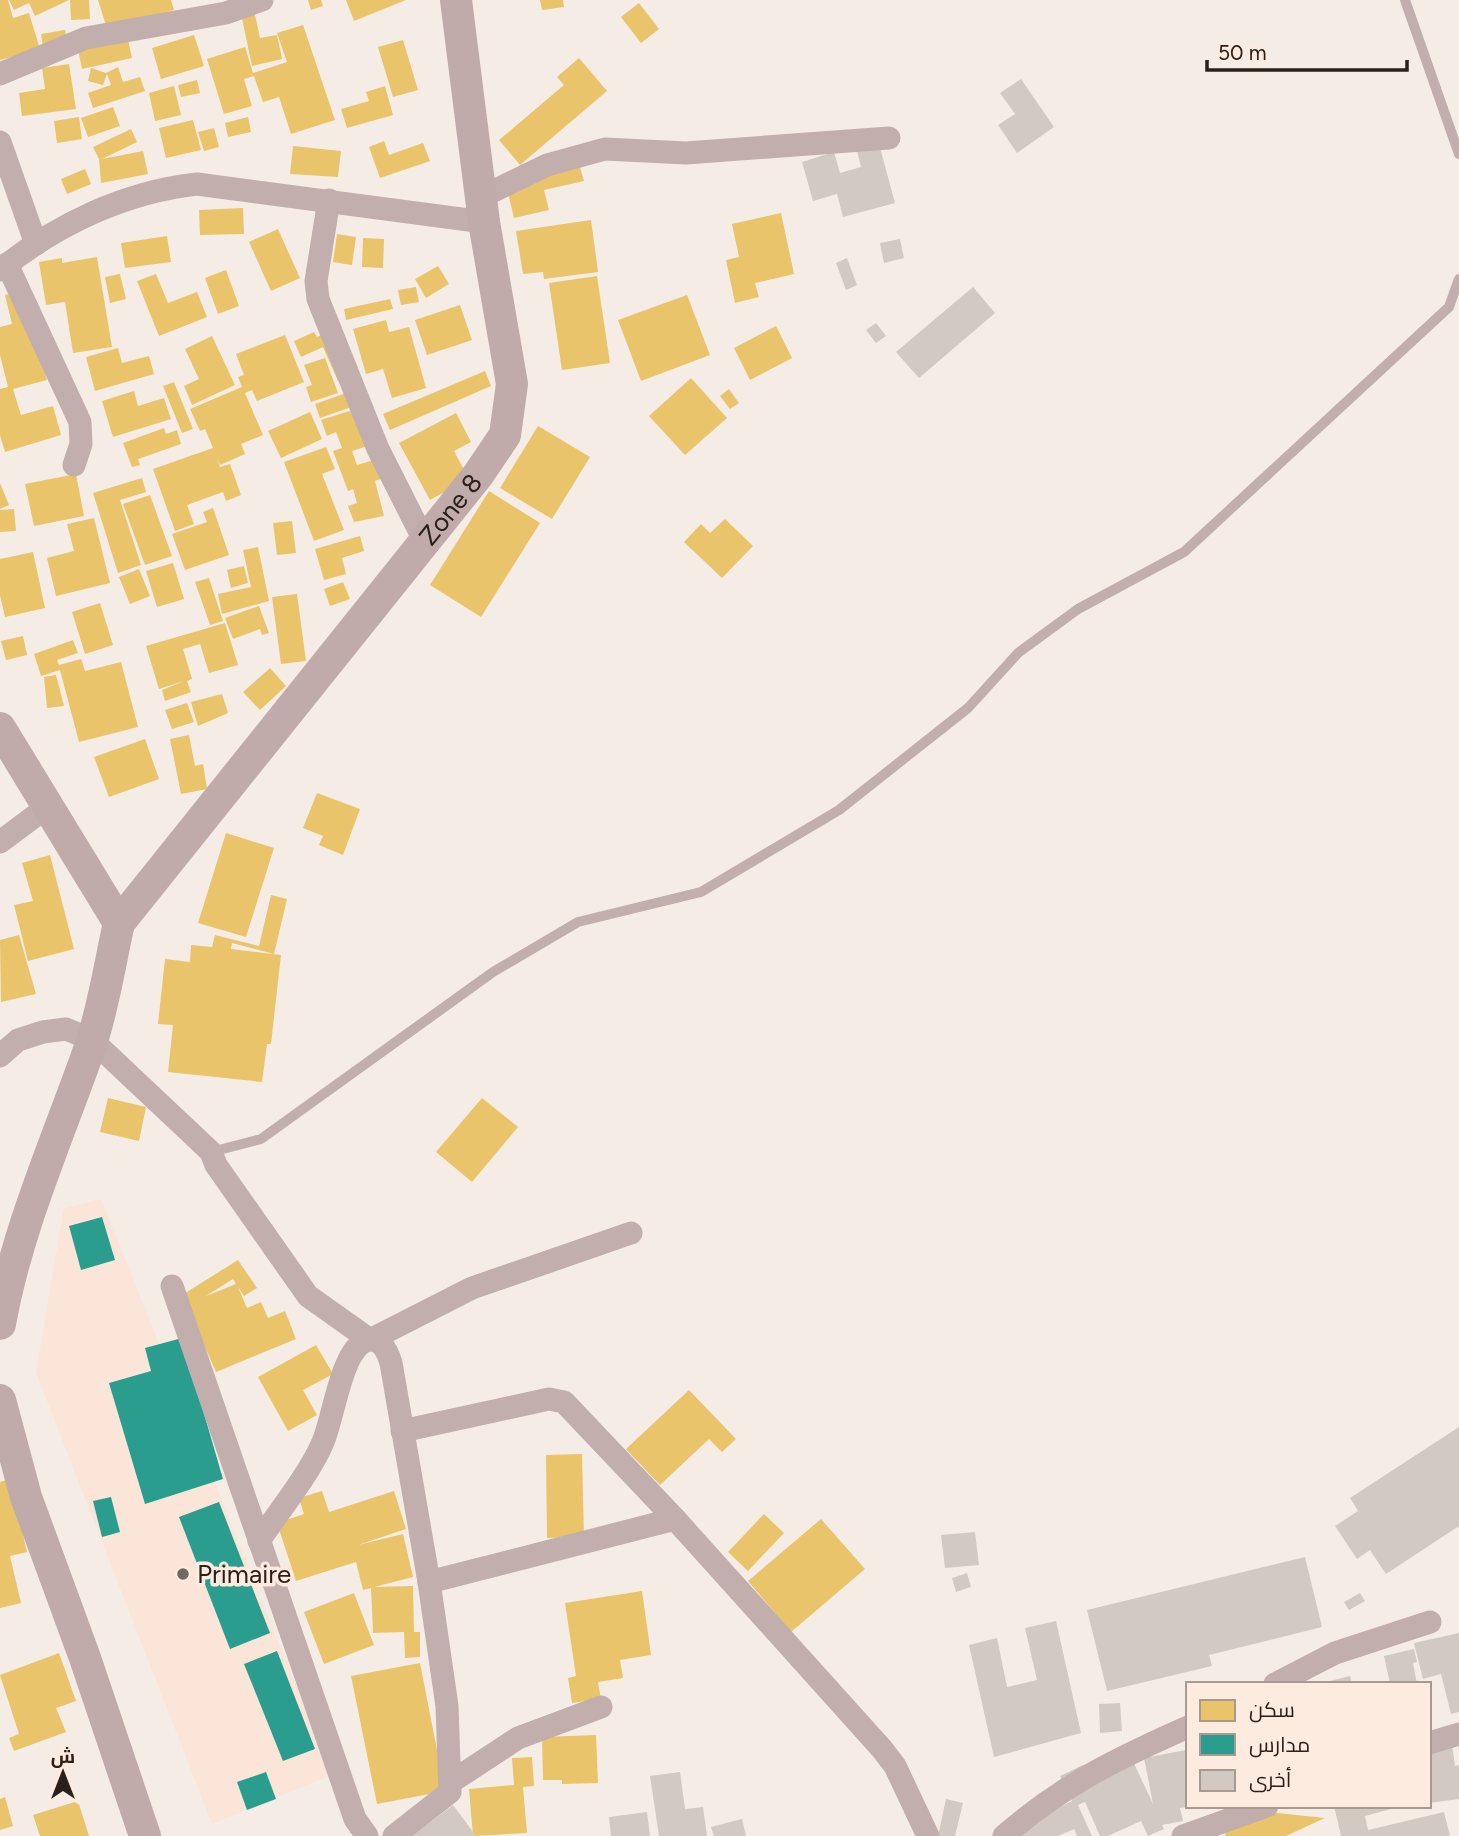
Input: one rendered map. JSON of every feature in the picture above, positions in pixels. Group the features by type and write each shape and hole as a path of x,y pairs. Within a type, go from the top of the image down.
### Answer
{"main road":[{"name":"Zone 8","path":"119,923 425,542 496,452 505,435 511,408 512,384 508,347 483,210 456,0"},
{"path":"0,729 119,923 92,1040 42,1178 6,1292 0,1324"},
{"path":"0,1400 26,1497 85,1658 145,1836"}],"street":[{"path":"0,74 86,38 226,13 262,0"},
{"path":"74,465 81,444 80,422 3,267 68,224 158,188 197,184 329,200 483,210 547,165 605,149 686,153 889,138"},
{"path":"0,142 36,244"},
{"path":"329,200 316,281 318,299 378,449 425,542"},
{"path":"0,842 47,807"},
{"path":"0,1056 18,1040 43,1032 66,1029 92,1040 211,1152 216,1165 308,1296 370,1340 379,1342 388,1354 429,1582 447,1706 451,1782 450,1792 443,1799 394,1836"},
{"path":"259,1541 323,1443 347,1367 357,1347 472,1288 631,1233"},
{"path":"172,1286 355,1819 366,1836"},
{"path":"402,1431 549,1399 564,1402 676,1519 883,1749 895,1766 928,1836"},
{"path":"429,1582 676,1519"},
{"path":"1279,1682 1335,1653 1430,1622"},
{"path":"451,1782 518,1738 601,1706"},
{"path":"1004,1836 1076,1781 1186,1728"},
{"path":"1431,1742 1459,1734"},
{"path":"1183,1836 1262,1808"}],"lane":[{"path":"1405,0 1459,154"},
{"path":"211,1152 261,1139 494,972 578,922 701,892 839,810 968,708 1018,653 1078,609 1184,552 1449,307 1459,279"}],"shaded area":[{"name":"Primaire","path":"101,1199 332,1775 212,1824 36,1373 64,1208"}],"building: سكن":[{"path":"0,0 8,0 13,18 29,13 40,49 0,60"},
{"path":"9,0 69,0 35,16 29,3 14,10"},
{"path":"70,0 89,0 90,19 71,20"},
{"path":"98,0 171,0 174,10 107,29"},
{"path":"308,0 321,0 323,6 311,10"},
{"path":"346,0 406,0 354,21"},
{"path":"540,0 563,0 564,7 542,10"},
{"path":"639,3 659,29 641,43 621,17"},
{"path":"253,6 260,38 277,35 282,59 252,66 240,9"},
{"path":"303,25 335,120 291,134 279,97 263,102 254,76 244,79 252,106 224,114 207,59 245,47 253,73 287,62 277,33"},
{"path":"65,30 68,49 44,53 41,34"},
{"path":"126,30 132,58 82,69 76,40"},
{"path":"194,35 204,66 161,79 152,48"},
{"path":"403,40 418,90 393,97 378,47"},
{"path":"579,58 607,91 520,165 499,140 564,85 557,77"},
{"path":"69,64 76,109 22,116 19,93 45,89 42,68"},
{"path":"118,67 123,82 140,77 145,91 93,108 88,93 111,85 107,74 103,85 88,81 91,68 106,73"},
{"path":"197,80 200,93 181,97 178,85"},
{"path":"174,86 181,115 155,121 149,93"},
{"path":"385,86 393,115 347,128 341,109 369,101 366,92"},
{"path":"113,107 120,126 88,137 81,118"},
{"path":"79,117 82,139 57,143 54,121"},
{"path":"248,117 251,132 228,137 225,123"},
{"path":"193,120 201,150 166,158 159,128"},
{"path":"214,128 219,147 204,151 198,132"},
{"path":"131,129 137,142 102,159 143,151 148,174 101,183 99,159 93,147"},
{"path":"384,141 389,155 423,143 430,161 380,178 369,147"},
{"path":"293,146 341,151 338,177 290,174"},
{"path":"580,167 584,181 544,190 549,210 514,218 506,184"},
{"path":"85,169 91,184 67,194 61,179"},
{"path":"243,208 244,234 200,235 199,210"},
{"path":"781,213 794,274 755,283 759,297 735,303 726,260 739,257 732,224"},
{"path":"591,220 598,272 544,279 543,272 523,274 516,231"},
{"path":"278,229 300,278 271,291 249,242"},
{"path":"337,234 356,237 352,265 333,262"},
{"path":"167,236 171,262 125,268 121,243"},
{"path":"363,238 384,239 383,268 362,267"},
{"path":"97,257 112,347 73,353 65,302 46,305 39,262 62,258 62,263"},
{"path":"438,266 449,284 426,298 415,279"},
{"path":"226,270 239,306 218,314 205,278"},
{"path":"120,274 126,299 110,303 105,277"},
{"path":"156,274 168,303 197,292 207,317 159,336 137,281"},
{"path":"597,276 610,363 562,370 549,283"},
{"path":"416,287 419,302 401,305 398,290"},
{"path":"24,290 47,380 13,389 21,415 53,406 61,435 5,452 0,435 0,389 8,387 0,355 0,327 12,324 5,295"},
{"path":"687,295 710,355 641,381 618,320"},
{"path":"390,299 393,309 346,320 344,309"},
{"path":"460,305 472,340 427,355 415,320"},
{"path":"386,320 389,332 409,327 426,388 392,398 383,369 366,374 353,329"},
{"path":"776,326 792,358 750,380 734,348"},
{"path":"314,332 317,337 327,332 347,377 338,381 323,347 301,357 294,341"},
{"path":"285,335 304,382 257,401 252,390 245,393 263,435 241,444 245,454 220,465 217,458 220,467 230,464 241,495 226,501 223,492 187,505 194,524 175,531 153,469 213,448 205,429 200,431 190,409 242,387 238,377 244,375 236,354"},
{"path":"212,336 235,385 192,405 184,386 199,379 185,349"},
{"path":"118,348 122,363 149,356 154,374 95,391 86,357"},
{"path":"325,358 338,393 311,402 306,387 312,385 304,365"},
{"path":"485,371 491,386 390,430 383,414"},
{"path":"691,378 727,418 685,455 649,416"},
{"path":"174,382 193,429 182,433 163,386"},
{"path":"729,389 739,403 730,409 720,396"},
{"path":"134,391 138,406 164,398 171,419 113,437 102,401"},
{"path":"352,391 357,405 320,418 315,404"},
{"path":"359,408 374,444 352,451 357,465 381,458 389,476 375,481 384,516 354,522 348,506 357,503 353,489 348,491 333,451 342,448 336,432 327,436 321,420"},
{"path":"310,412 322,439 281,458 268,431"},
{"path":"456,413 471,442 454,451 469,479 430,500 399,443"},
{"path":"538,426 590,457 552,519 500,488"},
{"path":"164,428 166,434 177,430 181,444 138,459 140,465 132,467 123,443"},
{"path":"326,447 335,469 322,474 344,530 314,541 284,462"},
{"path":"76,474 84,516 34,526 25,484"},
{"path":"142,478 146,492 120,500 141,565 118,573 93,493"},
{"path":"0,483 9,505 0,509"},
{"path":"489,491 540,523 481,617 430,585"},
{"path":"150,495 172,556 145,565 123,504"},
{"path":"213,508 229,555 185,570 172,534 207,522 203,512"},
{"path":"14,509 16,531 0,532 0,510"},
{"path":"94,518 110,583 56,596 47,558 74,551 67,524"},
{"path":"725,519 753,546 722,578 684,542 701,524 710,533"},
{"path":"292,521 296,553 277,555 273,523"},
{"path":"360,536 364,551 342,558 346,574 324,580 315,549"},
{"path":"258,547 269,601 222,614 218,594 251,587 243,550"},
{"path":"33,552 45,608 5,617 0,595 0,559"},
{"path":"173,563 184,599 157,607 146,571"},
{"path":"244,566 248,583 231,588 227,570"},
{"path":"139,569 150,596 130,604 119,577"},
{"path":"209,578 223,621 210,625 195,582"},
{"path":"343,582 350,599 330,606 324,589"},
{"path":"297,594 306,661 281,664 272,597"},
{"path":"100,603 113,645 85,654 72,612"},
{"path":"259,606 269,633 262,635 260,629 233,639 225,618"},
{"path":"225,623 238,665 209,673 200,644 183,649 192,679 187,681 191,692 165,701 162,690 184,681 159,689 146,646"},
{"path":"23,636 27,655 6,660 1,641"},
{"path":"73,640 78,653 57,660 59,665 81,659 85,671 121,662 138,727 79,742 60,670 41,676 34,654"},
{"path":"270,668 286,686 260,710 243,692"},
{"path":"56,675 64,706 47,708 44,677"},
{"path":"222,694 228,713 198,726 191,702"},
{"path":"187,703 194,722 172,729 165,710"},
{"path":"189,735 195,766 203,764 207,789 181,794 170,739"},
{"path":"145,739 159,779 109,797 94,757"},
{"path":"317,793 360,809 343,855 319,845 323,836 303,828"},
{"path":"226,833 274,848 246,937 198,923"},
{"path":"50,855 74,949 28,961 14,905 33,901 22,863"},
{"path":"271,895 287,899 274,954 232,943 231,949 281,955 271,1044 267,1044 262,1082 168,1072 173,1025 158,1024 165,959 190,962 191,945 212,947 215,935 259,946"},
{"path":"19,935 36,994 1,1002 0,940"},
{"path":"108,1098 146,1107 139,1141 100,1132"},
{"path":"482,1098 518,1127 472,1182 436,1152"},
{"path":"238,1260 257,1288 244,1296 238,1287 247,1308 261,1302 268,1318 285,1311 296,1339 216,1372 182,1295","holes":["233,1279 236,1284 206,1296"]},
{"path":"316,1345 333,1374 303,1390 317,1415 288,1431 258,1377"},
{"path":"689,1390 736,1439 722,1452 709,1439 660,1485 626,1449"},
{"path":"582,1454 584,1537 547,1538 546,1455"},
{"path":"10,1479 27,1552 10,1556 21,1603 0,1608 0,1482"},
{"path":"322,1491 329,1512 394,1491 406,1529 358,1545 403,1534 413,1577 374,1587 413,1586 414,1632 420,1632 420,1657 405,1658 404,1632 373,1633 371,1588 363,1590 356,1562 296,1581 277,1523 304,1514 299,1498"},
{"path":"764,1514 784,1533 748,1571 728,1552"},
{"path":"821,1519 865,1569 791,1632 748,1581"},
{"path":"642,1591 651,1655 620,1660 623,1678 598,1682 601,1699 572,1703 568,1678 576,1676 565,1603"},
{"path":"354,1593 374,1645 324,1664 304,1612"},
{"path":"59,1653 76,1701 56,1708 66,1732 14,1751 9,1738 19,1734 0,1675"},
{"path":"420,1663 445,1791 377,1804 351,1676"},
{"path":"596,1735 598,1783 562,1784 562,1780 543,1780 542,1737"},
{"path":"532,1757 534,1786 523,1787 527,1833 473,1836 469,1789 514,1785 512,1758"},
{"path":"5,1797 13,1826 0,1830 0,1799"},
{"path":"78,1801 89,1836 40,1836 33,1815"},
{"path":"1267,1812 1325,1818 1286,1836 1225,1836 1226,1831"}],"building: مدارس":[{"path":"102,1217 115,1260 81,1270 69,1226"},
{"path":"182,1338 223,1479 145,1504 109,1383 151,1371 145,1348"},
{"path":"111,1497 120,1532 102,1537 93,1501"},
{"path":"219,1502 270,1633 230,1649 179,1517"},
{"path":"277,1651 315,1749 283,1761 244,1664"},
{"path":"266,1772 276,1799 247,1810 237,1782"}],"building: أخرى":[{"path":"1021,79 1054,127 1017,153 998,125 1015,114 1000,93"},
{"path":"879,144 895,203 843,217 837,194 813,201 802,162 834,152 840,173 861,167 857,151"},
{"path":"900,239 904,258 884,263 880,243"},
{"path":"847,258 857,285 846,290 836,263"},
{"path":"973,287 995,313 919,378 896,352"},
{"path":"876,323 886,336 876,343 866,330"},
{"path":"1459,1427 1459,1526 1386,1574 1370,1550 1357,1559 1335,1526 1358,1511 1350,1498"},
{"path":"975,1532 979,1565 945,1568 941,1535"},
{"path":"1305,1557 1322,1627 1209,1655 1212,1666 1107,1691 1087,1610"},
{"path":"967,1573 971,1587 956,1592 952,1578"},
{"path":"1360,1593 1365,1601 1349,1610 1344,1602"},
{"path":"1056,1621 1081,1733 994,1757 969,1645 997,1638 1007,1687 1037,1680 1025,1628"},
{"path":"1459,1633 1459,1712 1451,1714 1441,1674 1423,1679 1414,1643"},
{"path":"1414,1649 1417,1662 1413,1663 1417,1682 1390,1682 1384,1656"},
{"path":"1350,1676 1352,1682 1326,1682"},
{"path":"1120,1703 1122,1731 1100,1733 1099,1704"},
{"path":"1451,1737 1455,1766 1459,1765 1459,1799 1431,1803 1431,1740"},
{"path":"1186,1750 1186,1807 1180,1808 1183,1821 1162,1825 1164,1829 1148,1836 1141,1821 1108,1836 1100,1836 1085,1802 1078,1805 1092,1836 1077,1836 1074,1829 1058,1836 1000,1836 1072,1801 1060,1776 1083,1765 1088,1777 1131,1757 1153,1804 1144,1758"},
{"path":"680,1772 685,1809 703,1807 707,1836 659,1836 650,1776"},
{"path":"946,1799 963,1803 955,1836 938,1836"},
{"path":"453,1805 476,1836 412,1836"},
{"path":"1334,1808 1395,1808 1365,1816 1368,1830 1444,1812 1450,1836 1341,1836"},
{"path":"647,1812 650,1836 611,1836 609,1817"},
{"path":"742,1819 746,1836 714,1836 711,1827"}],"place":[{"name":"Primaire","path":"183,1574"}]}
